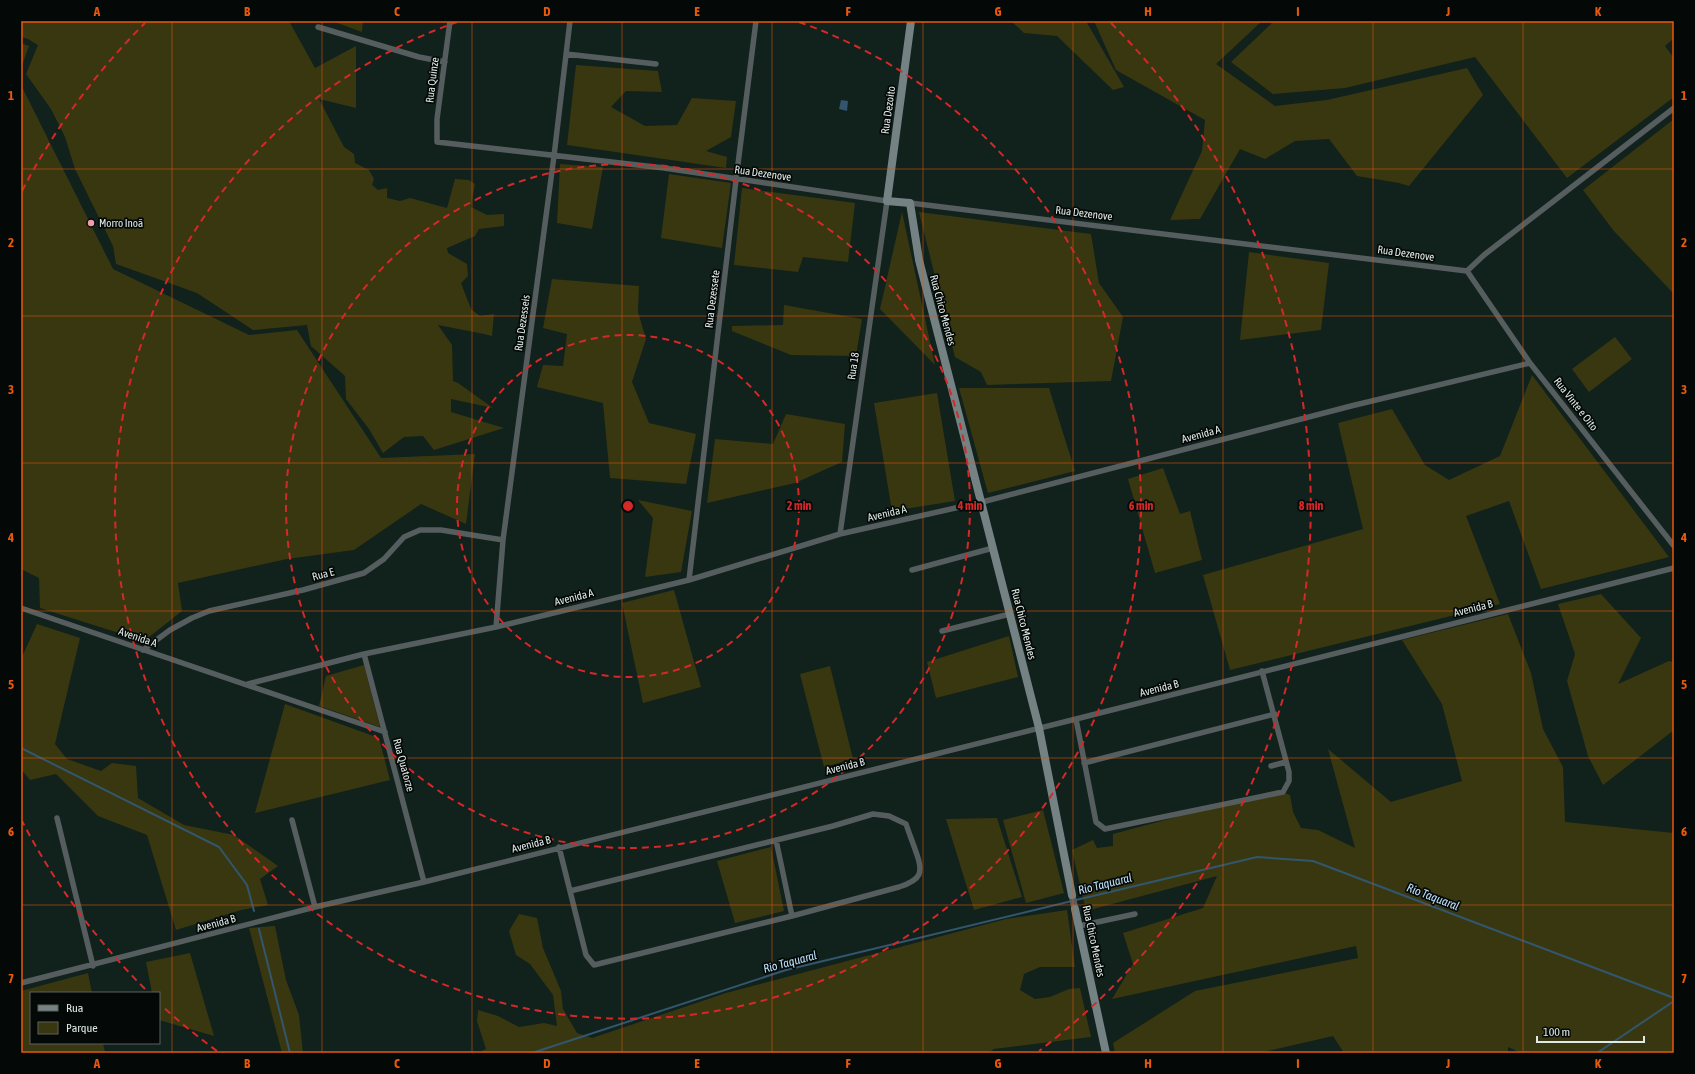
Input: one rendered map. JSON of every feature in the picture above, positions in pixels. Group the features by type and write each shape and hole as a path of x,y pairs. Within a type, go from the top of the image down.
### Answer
{"main road":[{"name":"Rua Dezoito","path":"887,201 911,21"},
{"name":"Rua Dezenove","path":"887,201 910,203"},
{"name":"Rua Chico Mendes","path":"910,203 919,260 1039,728 1072,895"},
{"name":"Rua Chico Mendes","path":"1075,909 1106,1053"}],"street":[{"name":"Rua Quinze","path":"437,142 437,119 450,21"},
{"name":"Rua Dezesseis","path":"496,627 503,540 554,156 570,21"},
{"name":"Rua Dezessete","path":"690,580 736,180 756,21"},
{"path":"318,27 419,58 445,62"},
{"path":"566,54 656,64"},
{"path":"1467,271 1484,254 1674,108"},
{"name":"Rua Dezenove","path":"437,142 664,168 736,180 887,201"},
{"name":"Rua 18","path":"840,534 887,201"},
{"name":"Rua Dezenove","path":"910,203 1467,271"},
{"name":"Rua Vinte e Oito","path":"1467,271 1530,363 1674,546"},
{"name":"Avenida A","path":"248,684 364,654 496,627 690,580 840,534 982,502 1351,406 1530,363"},
{"name":"Rua E","path":"143,650 170,630 209,611 296,592 364,574 384,559 404,537 420,530 441,530 503,540"},
{"path":"912,570 993,548"},
{"name":"Avenida B","path":"21,983 93,966 315,907 424,882 1674,568"},
{"name":"Avenida A","path":"21,608 248,684 385,732"},
{"path":"942,631 1010,614"},
{"name":"Rua Quatorze","path":"364,654 424,882"},
{"path":"1076,719 1096,822 1105,829 1283,792 1290,782 1275,714 1262,671"},
{"path":"1084,763 1275,714"},
{"path":"1271,766 1286,762"},
{"path":"559,847 570,891 586,955 594,965 792,916 908,884 919,875 921,866 906,824 889,816 873,814 833,826 570,891"},
{"path":"57,818 93,966"},
{"path":"292,820 315,907"},
{"path":"776,840 792,916"},
{"name":"Rua Chico Mendes","path":"1072,895 1075,909"},
{"path":"1079,926 1135,914"}],"green space":[{"path":"21,21 289,21 315,68 356,46 356,108 319,99 344,147 354,154 355,163 369,170 374,179 372,185 378,190 387,188 387,198 400,201 410,198 447,208 455,179 469,180 475,184 471,207 487,215 504,214 504,226 479,229 475,236 447,248 448,253 467,264 468,276 461,283 471,309 480,316 494,314 492,336 438,325 452,345 453,381 493,408 451,399 451,412 504,428 434,450 423,436 404,437 383,453 369,429 346,399 345,376 311,346 307,325 253,330 197,293 116,264 113,246 75,169 65,137 51,109 26,74 38,45 21,37"},
{"path":"332,21 363,21 362,32"},
{"path":"1011,21 1086,21 1124,87 1113,90 1057,36 1024,33"},
{"path":"1094,21 1262,21 1216,64 1275,106 1327,100 1467,68 1483,95 1409,186 1357,176 1329,139 1295,141 1265,159 1240,149 1200,219 1170,220 1202,151 1205,120 1116,70"},
{"path":"1274,21 1674,21 1674,38 1665,46 1674,58 1674,97 1567,178 1475,57 1345,88 1273,94 1231,62"},
{"path":"21,43 29,46 21,68"},
{"path":"576,65 658,71 662,92 626,91 611,107 645,126 677,125 692,98 736,101 731,137 706,151 727,157 726,168 567,145"},
{"path":"21,85 113,269 249,335 297,330 381,458 475,454 466,524 421,504 354,550 287,559 178,583 182,611 144,641 40,608 39,578 21,569"},
{"path":"1674,119 1674,294 1613,230 1583,190"},
{"path":"560,164 603,167 592,229 557,223"},
{"path":"669,174 731,183 722,248 661,238"},
{"path":"742,188 855,203 848,262 803,257 798,272 734,265"},
{"path":"902,212 935,365 880,309"},
{"path":"919,212 1091,234 1099,283 1123,317 1111,381 987,385 981,372 955,357"},
{"path":"1249,252 1329,263 1321,330 1240,340"},
{"path":"552,279 639,286 638,312 646,339 632,382 649,423 696,434 686,484 610,478 603,403 537,387 543,365 563,366 567,334 543,328"},
{"path":"784,305 862,319 856,356 791,355 732,331 732,326 783,325"},
{"path":"1615,337 1632,359 1589,392 1572,369"},
{"path":"1532,375 1669,557 1541,589 1509,501 1466,516 1500,604 1230,670 1203,575 1363,529 1338,423 1392,409 1425,465 1449,480 1500,456"},
{"path":"959,388 1049,388 1075,471 988,493"},
{"path":"937,393 955,501 892,511 874,403"},
{"path":"786,414 845,424 842,462 795,483 707,503 715,439 773,444"},
{"path":"1163,468 1180,514 1190,511 1202,560 1155,573 1128,479"},
{"path":"638,500 692,511 681,572 645,577 653,518"},
{"path":"674,590 701,687 643,703 622,603"},
{"path":"1601,594 1641,638 1618,684 1669,661 1674,662 1674,730 1603,785 1588,756 1567,681 1575,654 1558,604"},
{"path":"1508,614 1531,673 1543,729 1563,767 1565,822 1674,833 1674,1053 1521,1053 1508,1047 1508,1053 1344,1053 1333,1036 1259,1053 1115,1053 1113,1043 1195,991 1358,958 1356,946 1112,999 1133,964 1123,933 1203,908 1217,876 1086,911 1072,850 1093,840 1097,848 1113,846 1113,834 1277,790 1290,795 1293,812 1301,828 1318,830 1355,848 1328,749 1391,802 1462,781 1442,704 1402,640"},
{"path":"37,624 80,638 55,744 67,759 101,771 112,763 136,766 138,798 184,825 234,835 278,866 260,879 268,905 241,910 176,930 147,835 98,816 56,774 30,780 21,769 21,659"},
{"path":"1009,636 1018,677 936,698 927,662"},
{"path":"364,665 380,727 319,706 326,676"},
{"path":"830,666 853,759 824,767 800,674"},
{"path":"285,704 379,738 390,780 255,813"},
{"path":"1043,810 1064,893 1026,903 1003,820"},
{"path":"997,818 1022,897 974,910 946,819"},
{"path":"771,847 784,911 735,923 717,861"},
{"path":"1067,910 1075,967 1040,967 1024,974 1020,990 1035,999 1050,997 1069,989 1080,988 1091,1037 994,1049 988,1053 477,1053 486,1049 477,1021 478,1010 498,1016 519,1027 544,1023 557,1026 553,995 530,964 516,955 509,931 519,914 537,918 543,948 561,991 563,1009 577,1033 592,1038 726,993 1006,919"},
{"path":"275,926 286,980 299,1015 303,1053 282,1053 249,928"},
{"path":"190,953 214,1036 160,1020 160,992 152,992 146,962"},
{"path":"88,973 92,992 30,992 30,1044 103,1044 105,1052 21,1053 21,991"}],"water":[{"path":"841,100 848,101 847,111 839,109"}],"waterway":[{"path":"21,748 219,847 247,885 254,911"},
{"name":"Rio Taquaral","path":"1076,900 1257,857 1313,861 1674,998"},
{"name":"Rio Taquaral","path":"532,1053 786,970 1072,901"},
{"path":"259,929 290,1053"},
{"path":"1597,1053 1674,1001"}],"place":[{"name":"Morro Inoã","path":"91,223"}]}
